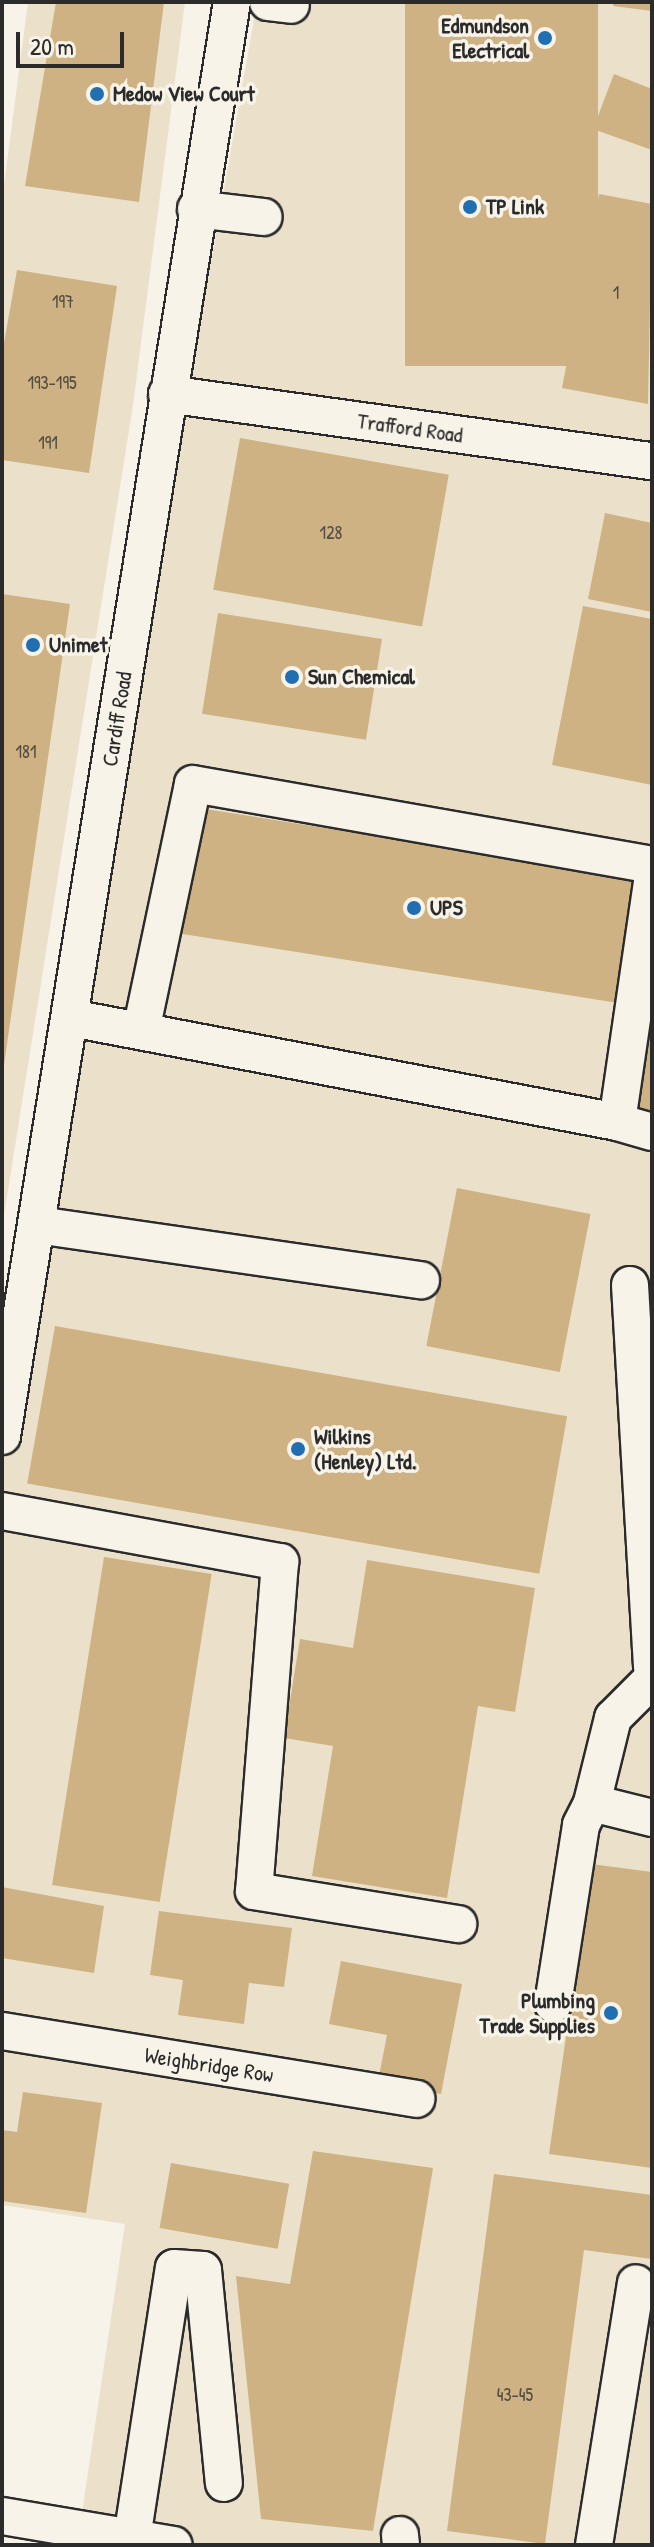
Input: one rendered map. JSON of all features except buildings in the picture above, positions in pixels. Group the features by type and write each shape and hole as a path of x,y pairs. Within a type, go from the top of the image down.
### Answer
{"street":[{"name":"Cardiff Road","path":"2,1436 71,1018 196,209 232,2"},
{"path":"196,209 264,217"},
{"name":"Trafford Road","path":"167,394 652,461"},
{"path":"141,1031 193,784 652,865"},
{"path":"617,1122 652,883"},
{"path":"71,1018 617,1122 652,1132"},
{"path":"37,1225 421,1280"},
{"path":"630,1285 652,1667"},
{"path":"2,1511 280,1562 254,1891 458,1924"},
{"path":"553,2004 581,1825 592,1803 613,1718 652,1679"},
{"path":"592,1803 652,1818"},
{"name":"Weighbridge Row","path":"2,2031 416,2099"},
{"path":"132,2538 174,2268 203,2270 224,2483"},
{"path":"594,2545 636,2283"},
{"path":"2,2516 78,2537 132,2538 174,2545"}],"shaded area":[{"path":"28,2 185,2 133,405 2,1228 2,201"},
{"path":"257,2 652,2 652,2545 162,2545 79,2533 125,2224 2,2205 2,1444"}],"place":[{"name":"Edmundson Electrical","path":"545,38"},
{"name":"Medow View Court","path":"97,94"},
{"name":"TP Link","path":"470,207"},
{"name":"Unimet","path":"33,645"},
{"name":"Sun Chemical","path":"292,677"},
{"name":"UPS","path":"414,908"},
{"name":"Wilkins (Henley) Ltd.","path":"298,1449"},
{"name":"Plumbing Trade Supplies","path":"611,2013"}]}
